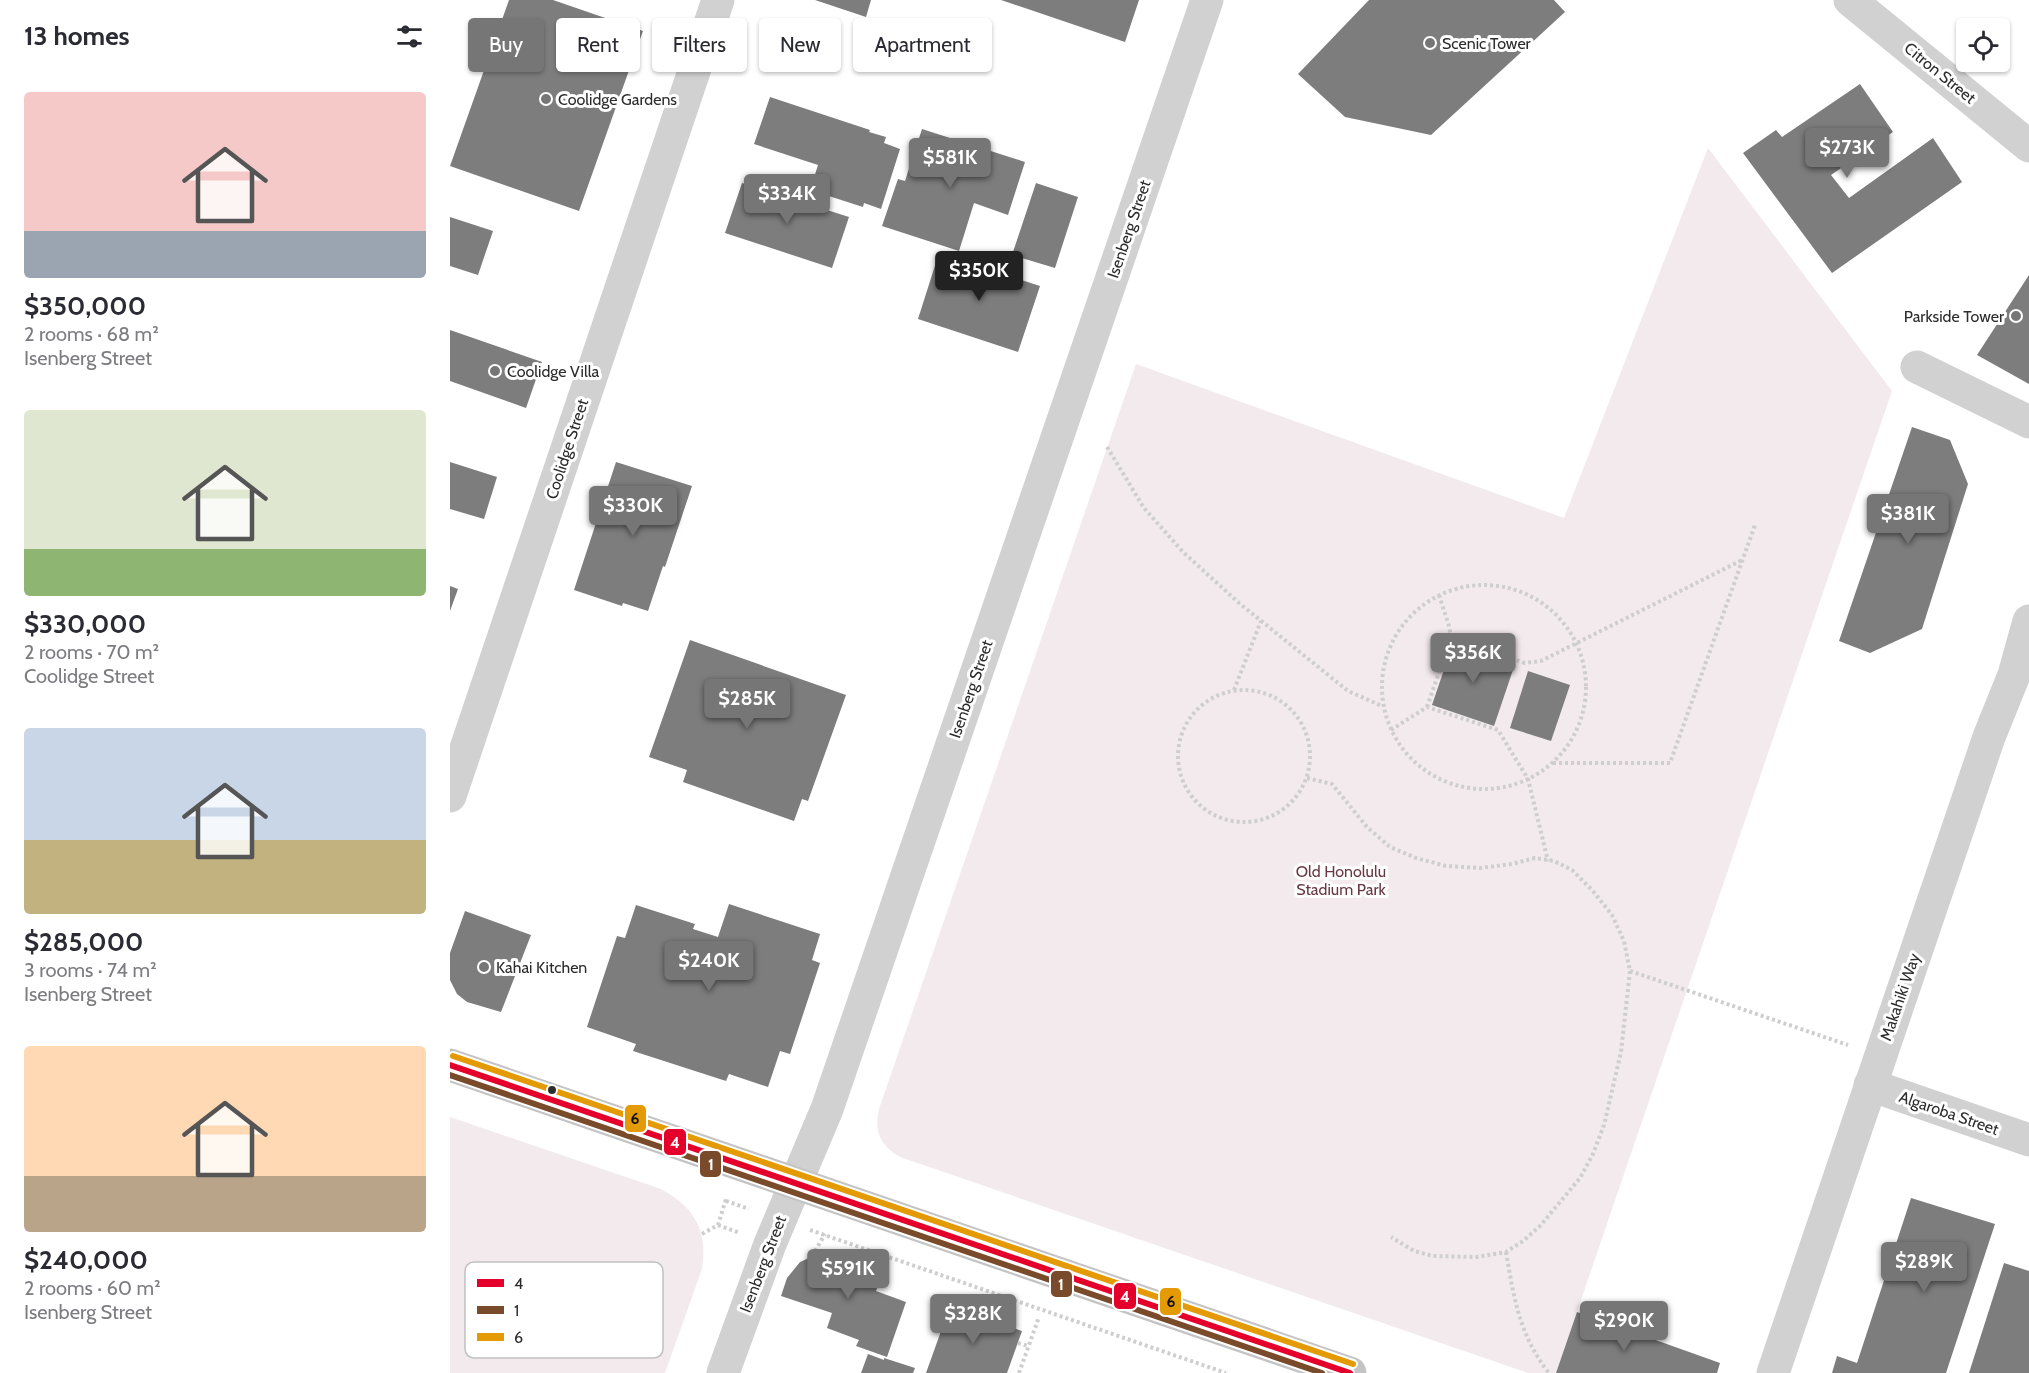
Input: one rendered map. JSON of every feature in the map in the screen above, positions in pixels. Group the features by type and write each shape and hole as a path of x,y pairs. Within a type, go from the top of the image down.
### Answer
{"main road":[{"path":"450,1065 1345,1372"}],"street":[{"name":"Coolidge Street","path":"450,796 717,0"},
{"name":"Isenberg Street","path":"723,1373 770,1244 827,1109 1207,0"},
{"name":"Citron Street","path":"1850,0 2029,146"},
{"path":"1917,367 2029,422"},
{"name":"Makahiki Way","path":"1773,1373 1989,737 2021,678 2029,621"},
{"name":"Algaroba Street","path":"1870,1085 2029,1140"}],"path":[{"path":"1107,447 1144,508 1183,552 1261,621 1348,691 1382,706"},
{"path":"1553,763 1670,764 1755,525"},
{"path":"1451,638 1525,663 1540,661 1742,560"},
{"path":"1497,585 1528,594 1554,612 1578,642 1586,675 1584,710 1571,743 1547,769 1515,786 1480,790 1445,783 1414,764 1393,736 1382,706 1381,674 1390,643 1409,616 1439,595 1464,586 1497,585"},
{"path":"1391,730 1427,707 1451,638 1439,595"},
{"path":"1234,691 1261,621"},
{"path":"1243,689 1264,692 1284,702 1299,717 1308,736 1311,757 1307,778 1297,796 1281,811 1262,820 1239,822 1217,816 1198,804 1184,786 1178,764 1179,741 1187,721 1203,704 1222,693 1234,691 1243,689"},
{"path":"1427,707 1498,730 1528,779 1548,861"},
{"path":"1307,778 1332,784 1367,827 1390,847 1416,858 1446,866 1480,868 1535,858 1572,870 1612,915 1624,941 1630,971 1621,1052 1604,1125 1593,1154 1580,1178 1540,1226 1506,1252 1477,1257 1433,1256 1414,1251 1391,1237"},
{"path":"1630,971 1848,1045"},
{"path":"702,1234 718,1225 726,1200 752,1210"},
{"path":"718,1225 744,1234"},
{"path":"804,1228 1226,1373"},
{"path":"815,1251 828,1228"},
{"path":"1506,1252 1520,1321 1529,1345 1549,1373"},
{"path":"1018,1373 1039,1317"},
{"path":"1018,1343 1028,1346"}],"green space":[{"name":"Old Honolulu Stadium Park","path":"1708,148 1892,391 1556,1373 1528,1373 900,1157 893,1152 883,1142 878,1129 880,1106 1136,364 1564,518"},
{"path":"450,1117 661,1189 673,1196 690,1212 701,1232 702,1269 665,1373 450,1373"}],"building":[{"name":"Coolidge Gardens","path":"509,0 553,0 605,18 556,18 556,72 628,72 579,211 450,166 483,72 544,72 544,18 503,18"},
{"path":"815,0 871,0 866,17"},
{"path":"1001,0 1139,0 1125,42"},
{"name":"Scenic Tower","path":"1369,0 1554,0 1565,12 1431,135 1345,117 1298,74"},
{"path":"1860,84 1893,132 1831,175 1849,198 1933,138 1962,182 1832,273 1743,153 1776,130 1782,137"},
{"path":"770,97 870,130 869,132 886,137 884,143 900,149 881,209 864,203 863,207 810,190 818,165 754,144"},
{"path":"922,129 1025,162 1008,215 974,203 959,251 882,226 898,179 905,181"},
{"path":"742,183 849,217 832,268 725,233"},
{"path":"1036,183 1078,197 1055,268 1012,255"},
{"path":"450,217 493,231 478,275 450,266"},
{"path":"939,253 1040,286 1018,352 918,319"},
{"name":"Parkside Tower","path":"2029,275 2029,384 1977,355"},
{"name":"Coolidge Villa","path":"450,330 542,362 526,408 450,381"},
{"path":"1912,427 1950,440 1968,484 1922,629 1870,653 1839,641"},
{"path":"450,462 497,477 484,519 450,509"},
{"path":"616,462 692,486 648,611 623,603 622,606 574,590"},
{"path":"450,586 458,589 450,611"},
{"path":"690,640 846,695 808,801 802,799 794,821 683,782 687,770 649,757"},
{"path":"1453,643 1515,664 1494,726 1432,705"},
{"path":"1528,671 1570,685 1551,741 1510,728"},
{"path":"729,904 820,934 812,960 820,963 790,1054 780,1051 768,1087 729,1074 726,1081 633,1051 636,1044 587,1027 617,936 625,938 636,905 695,924 693,929 718,937"},
{"name":"Kahai Kitchen","path":"465,911 531,935 501,1012 467,1002 457,994 450,980 450,953"},
{"path":"1911,1198 1995,1224 1946,1373 1832,1373 1837,1356 1857,1363"},
{"path":"824,1255 883,1274 876,1291 906,1302 887,1357 856,1346 859,1340 827,1328 832,1313 781,1296 787,1278 800,1262"},
{"path":"2004,1263 2029,1271 2029,1373 1969,1373"},
{"path":"950,1306 1022,1331 1007,1373 926,1373"},
{"path":"1577,1312 1720,1363 1717,1373 1556,1373"},
{"path":"868,1354 915,1368 913,1373 861,1373"}],"transit line":[{"name":"6","path":"453,1056 1353,1364"},
{"name":"4","path":"450,1065 1350,1373"},
{"name":"1","path":"450,1075 1322,1373"}],"place":[{"name":"Scenic Tower","path":"1430,43"},
{"name":"Coolidge Gardens","path":"546,99"},
{"name":"Parkside Tower","path":"2016,316"},
{"name":"Coolidge Villa","path":"495,371"},
{"name":"Kahai Kitchen","path":"484,967"}]}
